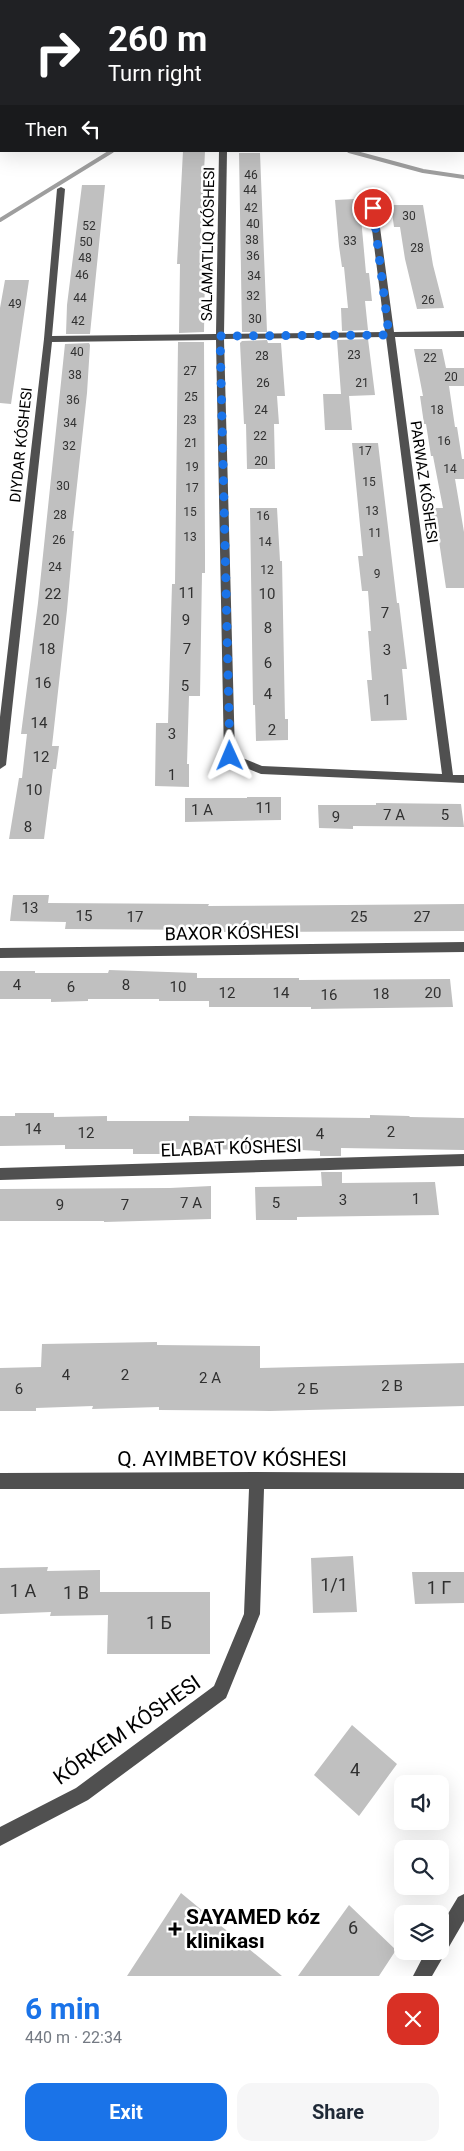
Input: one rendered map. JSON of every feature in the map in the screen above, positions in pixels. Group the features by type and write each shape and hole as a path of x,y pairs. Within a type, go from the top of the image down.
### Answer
{"street":[{"path":"223,152 220,336 230,756 262,770 464,779"},
{"name":"DIYDAR KÓSHESI","path":"0,765 48,338 61,189"},
{"name":"PARWAZ KÓSHESI","path":"371,190 448,778"},
{"path":"48,338 464,334"},
{"name":"BAXOR KÓSHESI","path":"0,954 464,947"},
{"name":"ELABAT KÓSHESI","path":"0,1174 464,1160"},
{"name":"KÓRKEM KÓSHESI","path":"0,1837 82,1794 220,1692 252,1614 257,1480"},
{"path":"0,1481 464,1481"},
{"path":"449,1930 464,1904"},
{"path":"422,1976 432,1960"}],"building":[{"path":"183,152 205,152 201,235 201,269 205,269 204,332 179,333 180,264 177,264"},
{"path":"239,153 260,153 267,332 242,332"},
{"path":"82,185 105,185 90,334 66,334 67,305"},
{"path":"355,199 357,218 361,218 366,273 369,273 372,301 365,301 368,330 342,331 341,308 348,308 344,267 342,267 339,246 335,200"},
{"path":"391,205 423,205 433,265 444,308 417,309 405,259 400,227 394,227"},
{"path":"5,280 29,280 11,404 0,403 0,308"},
{"path":"368,339 375,395 349,396 352,430 325,430 323,394 341,394 337,340"},
{"path":"267,340 268,343 281,343 285,396 277,396 279,424 274,424 275,469 247,469 240,343 242,341"},
{"path":"178,342 204,342 205,573 202,573 200,696 189,696 187,764 189,764 189,787 155,786 156,723 168,723 172,584 175,584"},
{"path":"89,343 87,393 72,531 74,531 67,610 52,746 59,746 56,769 53,769 44,839 9,839 19,778 22,778 27,734 21,734 38,603 65,344"},
{"path":"414,349 442,349 446,368 464,368 464,386 449,386 455,427 457,427 462,459 464,459 464,479 455,479 464,532 464,588 446,588 439,541 432,541 428,508 443,508 426,424 424,424 420,396 423,396"},
{"path":"352,443 378,443 397,603 399,603 407,669 402,669 407,720 371,721 367,680 372,680 368,631 371,631 368,591 362,591 358,556 363,556"},
{"path":"250,508 277,508 280,561 282,561 285,719 288,719 288,740 256,741 255,705 253,705"},
{"path":"281,797 281,820 185,822 185,798"},
{"path":"376,803 461,804 464,827 353,826 353,829 319,828 318,805 376,805"},
{"path":"13,895 49,895 48,903 209,904 208,906 464,904 464,931 224,932 224,930 65,929 66,922 10,921"},
{"path":"109,970 197,973 197,978 299,978 299,980 450,979 453,1007 311,1009 311,1007 209,1007 209,1001 159,1001 159,999 88,999 88,1001 51,1002 51,999 0,999 0,971 108,973"},
{"path":"15,1113 54,1113 54,1117 107,1116 107,1121 189,1121 189,1116 370,1118 370,1115 464,1118 464,1150 341,1148 341,1156 320,1156 320,1151 301,1150 173,1149 172,1154 133,1154 133,1149 65,1149 65,1145 0,1146 0,1116 15,1116"},
{"path":"321,1172 342,1172 342,1183 435,1182 439,1215 297,1217 297,1220 256,1220 255,1187 322,1186"},
{"path":"211,1186 211,1219 104,1222 0,1221 0,1189"},
{"path":"157,1342 157,1345 260,1346 260,1368 464,1363 464,1406 270,1411 159,1410 159,1407 92,1409 93,1406 36,1408 36,1411 0,1411 0,1368 41,1367 42,1344"},
{"path":"353,1556 357,1612 313,1613 311,1558"},
{"path":"48,1567 47,1571 100,1570 100,1592 210,1592 210,1654 107,1654 108,1615 50,1616 51,1612 0,1614 0,1568"},
{"path":"412,1572 464,1572 464,1603 415,1604"},
{"path":"352,1725 397,1764 359,1816 314,1775"},
{"path":"181,1893 282,1976 127,1976"},
{"path":"349,1905 394,1948 394,1953 379,1976 298,1976"}],"waterway":[{"path":"0,220 110,152"},
{"path":"353,152 423,171 464,177"}],"place":[{"name":"SAYAMED kóz klinikası","path":"175,1929"}],"route":[{"path":"230,756 220,336 389,335 373,208"}]}
